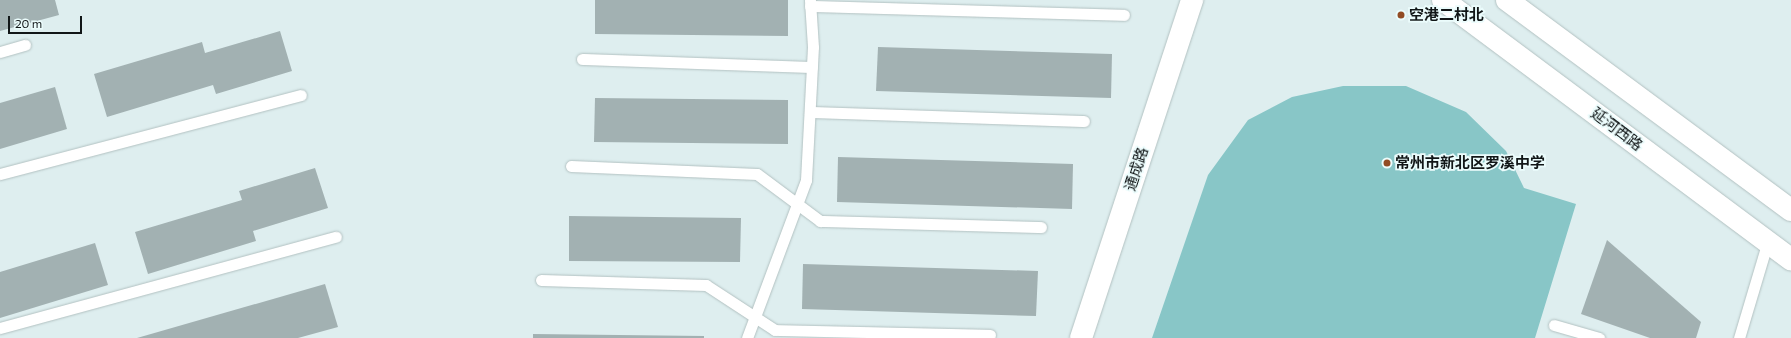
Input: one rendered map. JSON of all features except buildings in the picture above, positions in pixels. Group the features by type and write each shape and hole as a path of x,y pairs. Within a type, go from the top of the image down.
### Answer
{"street":[{"name":"通成路","path":"1081,338 1192,0"},
{"name":"延河西路","path":"1443,0 1791,259"},
{"path":"1508,0 1791,210"}],"lane":[{"path":"747,338 806,180 812,67 810,3 1124,15"},
{"path":"0,52 25,45"},
{"path":"582,59 812,67"},
{"path":"0,174 301,95"},
{"path":"810,112 1084,120"},
{"path":"571,166 757,174 820,221 1041,227"},
{"path":"0,328 336,237"},
{"path":"1740,338 1768,241"},
{"path":"541,280 706,285 775,330 990,335"},
{"path":"1554,325 1599,338"}],"shaded area":[{"path":"1343,86 1406,86 1466,112 1506,151 1524,188 1576,204 1535,338 1152,338 1208,175 1248,120 1292,97"}],"place":[{"name":"空港二村北","path":"1401,15"},
{"name":"常州市新北区罗溪中学","path":"1387,163"}]}
